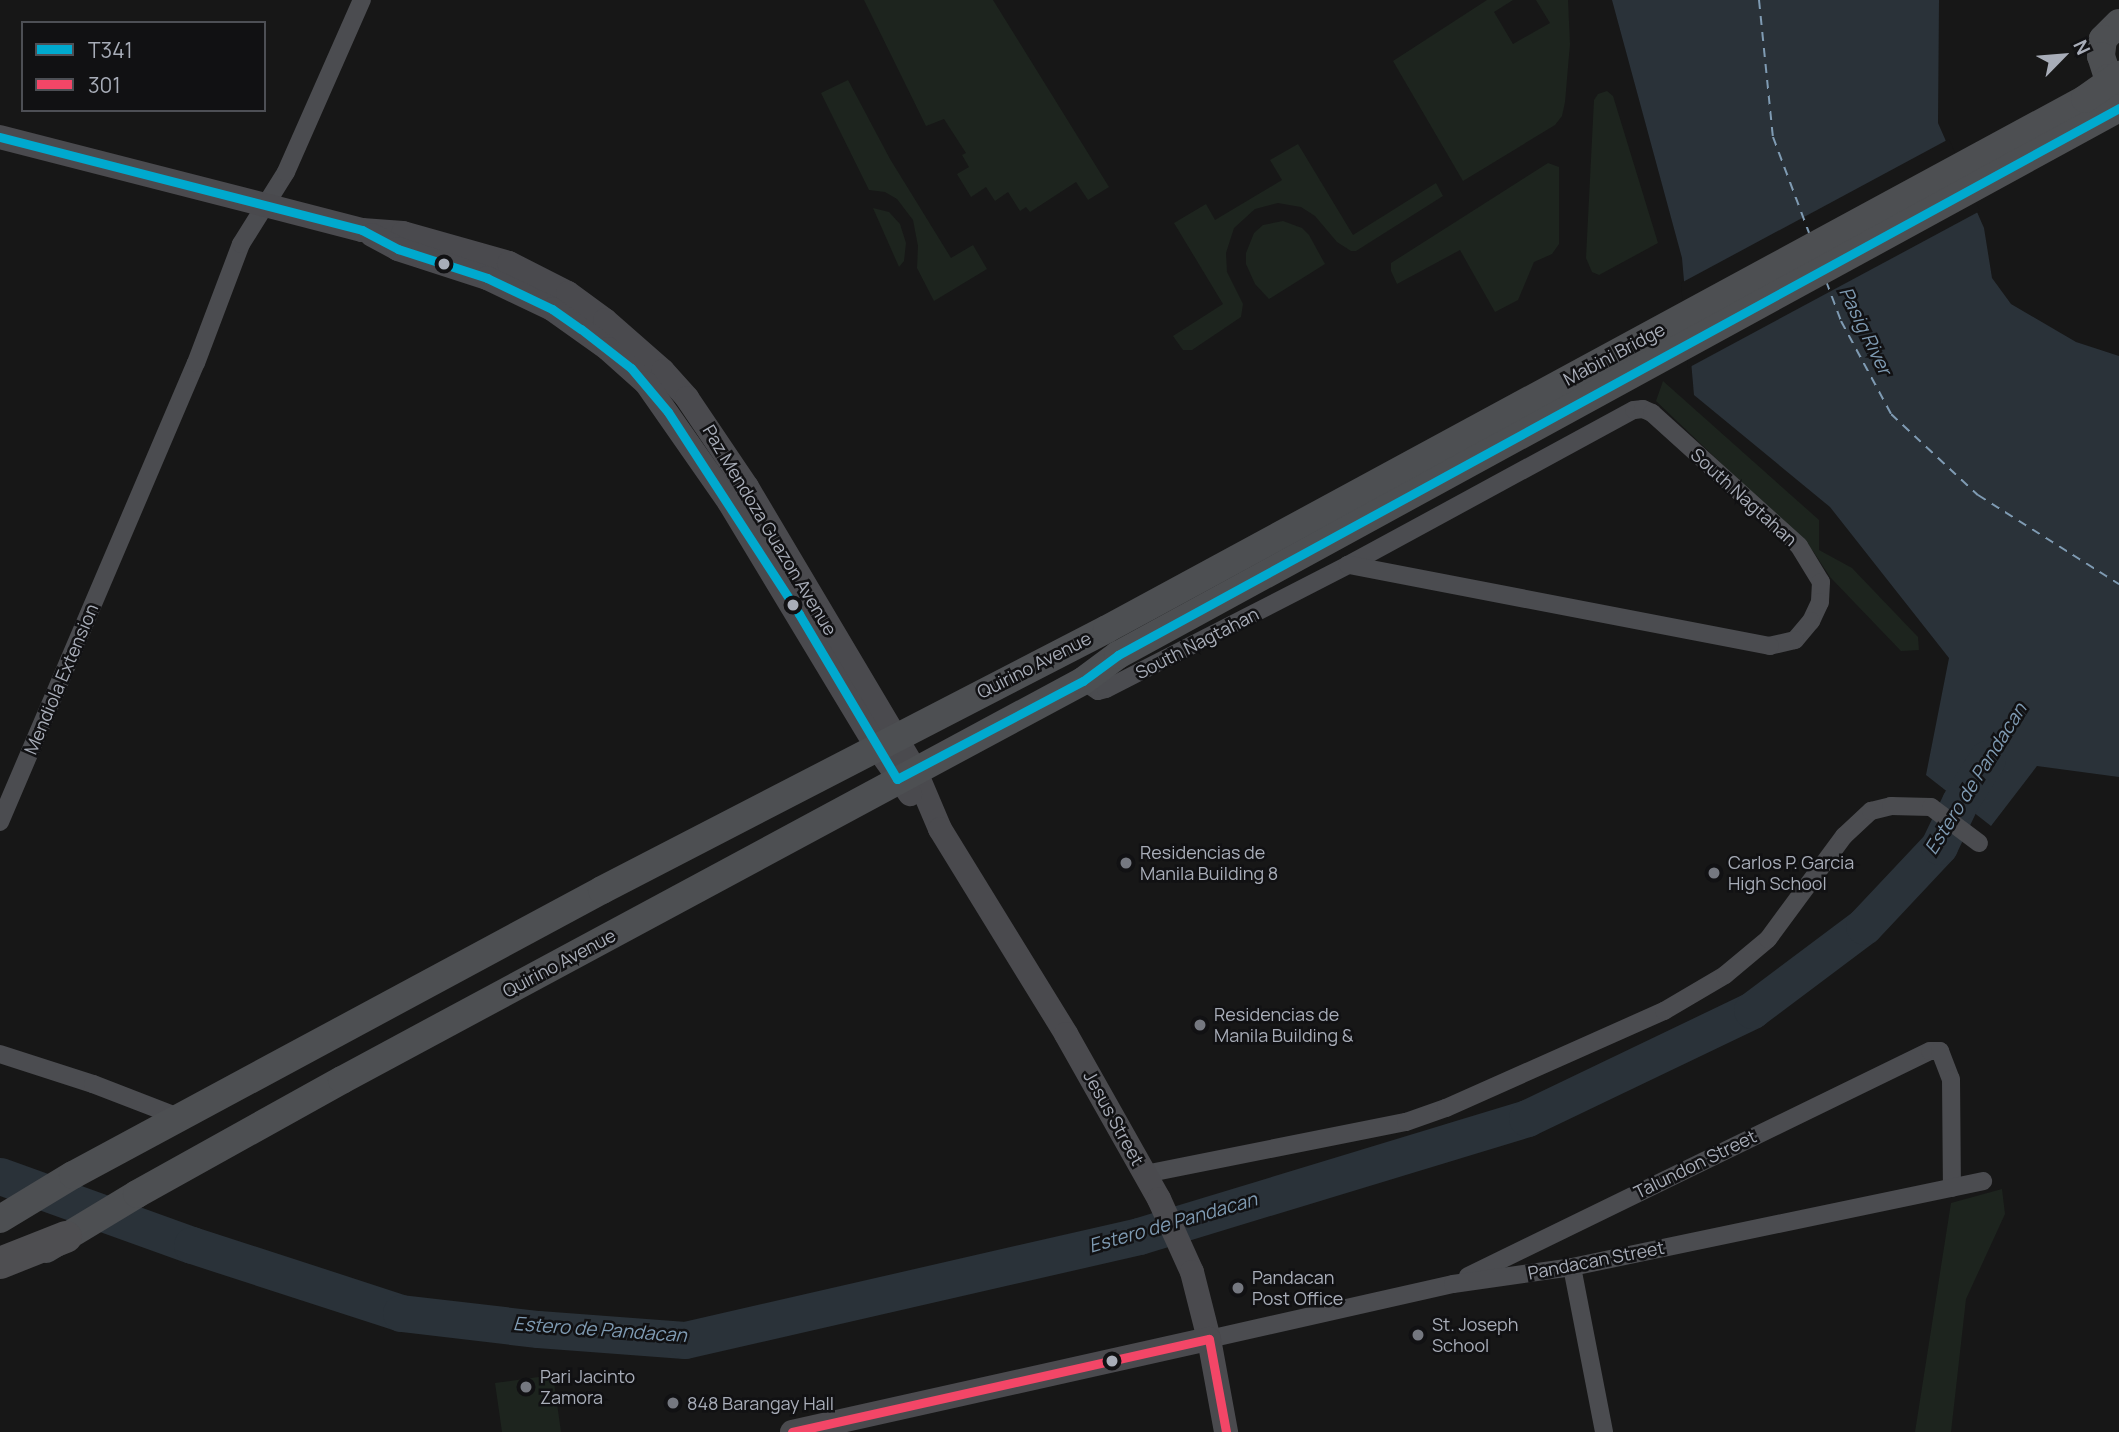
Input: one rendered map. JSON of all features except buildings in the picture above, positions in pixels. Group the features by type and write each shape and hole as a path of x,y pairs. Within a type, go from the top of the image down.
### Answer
{"highway":[{"path":"0,1263 75,1232"}],"main road":[{"path":"2119,23 2103,39 2101,56 2108,78 2119,92"},
{"name":"Mabini Bridge","path":"1107,629 2085,99 2119,75"},
{"name":"Mabini Bridge","path":"1118,655 2119,108"},
{"name":"Paz Mendoza Guazon Avenue","path":"0,136 362,230 403,233 509,263 540,277 597,314 663,370 687,398 727,456 906,774"},
{"name":"Quirino Avenue","path":"0,1219 73,1175 618,882 1107,629"},
{"name":"Quirino Avenue","path":"0,1274 137,1194 469,1012 906,774 1083,681 1118,655"},
{"name":"Jesus Street","path":"906,774 1066,1034 1178,1237 1192,1272 1209,1339 1226,1432"},
{"path":"618,882 638,921"},
{"path":"446,976 469,1012"},
{"path":"792,1432 1209,1339"}],"street":[{"name":"Mendiola Extension","path":"0,822 196,363 241,244 286,172 362,0"},
{"name":"South Nagtahan","path":"1083,681 1098,691 1106,689 1348,565 1634,410 1643,409 1652,414 1799,546 1821,582 1820,602 1811,621 1795,640 1770,646 1348,565"},
{"path":"1145,1174 1406,1122 1446,1108 1664,1011 1725,975 1768,939 1857,821 1871,811 1891,806 1931,807 1979,843"},
{"name":"Talundon Street","path":"1453,1284 1930,1051 1940,1051 1951,1079 1952,1188"},
{"path":"0,1054 93,1084 181,1118"},
{"name":"Pandacan Street","path":"1209,1339 1453,1284 1572,1267 1983,1181"},
{"path":"1572,1267 1604,1432"}],"shaded area":[{"path":"864,0 993,0 1109,187 1088,200 1076,182 1030,212 1026,207 1020,211 1008,192 995,201 986,187 971,197 957,174 969,167 962,155 966,153 944,119 926,126"},
{"path":"1487,0 1513,0 1494,12 1513,44 1550,23 1536,0 1568,0 1570,44 1565,102 1562,116 1555,125 1463,181 1393,61"},
{"path":"848,80 890,159 951,258 973,245 987,269 934,301 917,268 918,246 913,220 897,199 885,192 869,190 821,93"},
{"path":"1607,91 1613,96 1658,243 1599,275 1592,272 1586,258 1594,100 1598,94"},
{"path":"1298,144 1353,235 1436,183 1443,196 1356,251 1351,251 1337,242 1315,216 1301,207 1278,203 1255,209 1234,228 1226,253 1227,272 1243,304 1241,317 1192,350 1183,350 1173,336 1223,304 1174,223 1206,204 1215,220 1282,180 1270,160"},
{"path":"1548,163 1559,167 1559,244 1552,254 1534,262 1518,300 1495,312 1460,250 1397,284 1391,271 1391,263"},
{"path":"873,208 889,212 900,224 906,243 904,261 899,267"},
{"path":"1283,221 1302,228 1309,235 1325,264 1269,299 1255,284 1246,264 1246,253 1254,233 1263,225"},
{"path":"1663,381 1819,520 1819,550 1852,568 1918,637 1919,650 1901,651 1830,577 1813,551 1656,401"},
{"path":"2002,1189 2005,1214 1966,1299 1951,1432 1915,1432 1951,1203"},
{"path":"553,1375 561,1432 502,1432 495,1383"}],"water":[{"name":"Pasig River","path":"1612,0 1939,0 1938,123 1984,228 1992,278 2011,304 2076,342 2119,356 2119,777 2037,766 1991,826 1926,775 1949,658 1830,507 1694,395 1682,258"}],"pier":[{"path":"1949,139 1980,211 1688,368 1681,283"}],"waterway":[{"name":"Estero de Pandacan","path":"0,1176 192,1245 401,1313 538,1329 685,1340 1139,1236 1527,1118 1752,1010 1864,926 1939,846 1960,802 1987,759"}],"ferry route":[{"path":"1759,0 1773,137 1809,233"},
{"path":"1826,281 1841,321 1891,414 1978,495 2119,584"}],"transit line":[{"name":"T341","path":"0,137 362,230 398,249 487,278 552,309 581,329 631,368 668,412 799,614 897,779 1083,681 1118,655 2119,108"},
{"name":"301","path":"792,1432 1209,1339 1226,1432"}],"place":[{"name":"Residencias de Manila Building 8","path":"1126,863"},
{"name":"Carlos P. Garcia High School","path":"1714,873"},
{"name":"Residencias de Manila Building &","path":"1200,1025"},
{"name":"Pandacan Post Office","path":"1238,1288"},
{"name":"St. Joseph School","path":"1418,1335"},
{"name":"Pari Jacinto Zamora","path":"526,1387"},
{"name":"848 Barangay Hall","path":"673,1403"}]}
